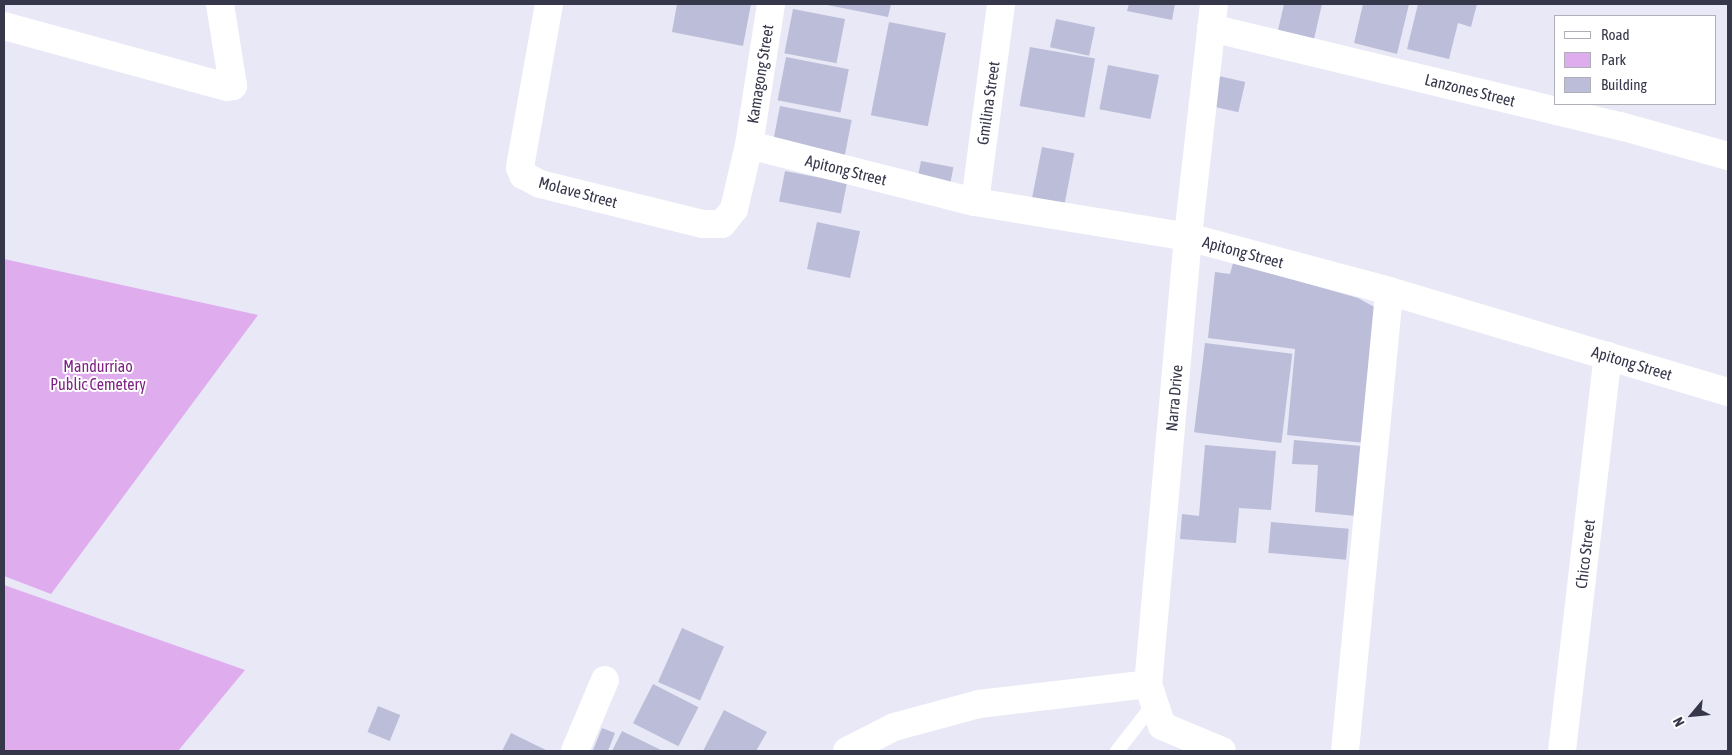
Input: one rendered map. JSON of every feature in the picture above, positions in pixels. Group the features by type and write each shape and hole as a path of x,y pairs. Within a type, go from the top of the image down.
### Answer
{"street":[{"path":"4,26 228,87 233,86 220,4"},
{"name":"Molave Street","path":"549,4 520,167 523,175 540,184 694,222 722,224 734,209 749,145"},
{"name":"Kamagong Street","path":"749,145 771,4"},
{"name":"Gmilina Street","path":"975,202 1001,4"},
{"name":"Lanzones Street","path":"1212,16 1728,156"},
{"name":"Narra Drive","path":"1151,695 1188,237 1212,16"},
{"name":"Apitong Street","path":"749,145 975,202 1188,237 1389,291 1728,392"},
{"path":"1345,751 1389,291"},
{"name":"Chico Street","path":"1562,751 1608,356"},
{"path":"575,751 605,680"},
{"path":"846,751 894,727 979,704 1151,695 1162,726 1222,751"}],"lane":[{"path":"1117,751 1151,695"}],"green space":[{"name":"Mandurriao Public Cemetery","path":"4,259 258,315 51,594 4,576"},
{"path":"4,585 245,670 178,751 4,751"}],"building":[{"path":"677,4 751,4 743,46 672,32"},
{"path":"822,4 891,4 888,17"},
{"path":"1129,4 1175,4 1172,20 1127,11"},
{"path":"1284,4 1322,4 1314,39 1278,30"},
{"path":"1363,4 1409,4 1397,54 1354,43"},
{"path":"1418,4 1477,4 1471,27 1458,23 1449,59 1407,49"},
{"path":"793,9 845,19 836,63 784,53"},
{"path":"1056,19 1095,27 1089,56 1050,47"},
{"path":"889,22 946,33 928,126 871,115"},
{"path":"1030,47 1095,58 1085,118 1020,106"},
{"path":"786,57 849,69 840,112 778,100"},
{"path":"1108,65 1159,75 1150,119 1099,109"},
{"path":"1219,76 1245,82 1238,112 1212,106"},
{"path":"780,106 852,120 844,160 772,146"},
{"path":"1042,147 1074,153 1063,214 1030,208"},
{"path":"921,161 953,167 948,193 916,187"},
{"path":"785,171 847,183 841,213 779,201"},
{"path":"817,222 860,231 850,278 807,269"},
{"path":"1233,263 1358,298 1378,309 1365,443 1287,435 1295,349 1208,338 1215,272 1230,274"},
{"path":"1205,343 1292,354 1281,443 1194,432"},
{"path":"1294,440 1362,446 1356,516 1315,512 1318,465 1292,464"},
{"path":"1205,445 1276,451 1271,510 1239,508 1236,543 1180,539 1182,514 1199,516"},
{"path":"1271,522 1349,529 1346,560 1268,553"},
{"path":"682,628 724,647 700,701 658,682"},
{"path":"653,684 698,707 678,746 633,723"},
{"path":"378,706 400,715 390,741 368,732"},
{"path":"724,710 767,732 756,751 703,751"},
{"path":"602,728 615,733 608,751 593,750"},
{"path":"622,731 663,751 612,751"},
{"path":"511,733 548,751 502,751"}]}
